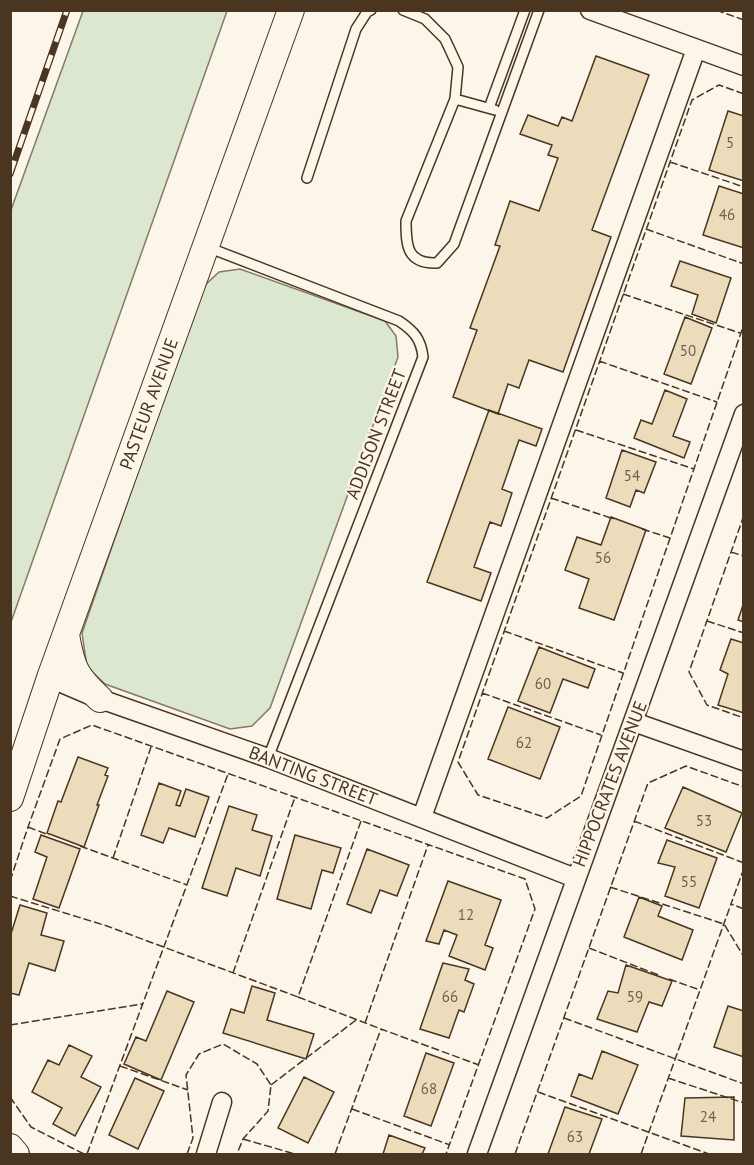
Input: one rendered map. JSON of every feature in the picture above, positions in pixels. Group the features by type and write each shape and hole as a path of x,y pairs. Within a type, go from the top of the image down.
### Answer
{"street":[{"name":"PASTEUR AVENUE","path":"10,798 50,678 291,10"},
{"path":"590,10 744,66"},
{"path":"422,817 696,49"},
{"name":"HIPPOCRATES AVENUE","path":"477,1155 575,878 737,453 744,414"},
{"path":"66,634 70,660 76,674 100,699"},
{"name":"BANTING STREET","path":"50,678 100,699 268,758 575,878"},
{"path":"634,722 744,761"},
{"path":"206,1155 222,1102"},
{"path":"10,1149 16,1154"}],"lane":[{"path":"307,178 356,29 367,12 371,10"},
{"path":"403,10 425,19 444,39 458,67 455,99 406,221 405,241 412,256 424,264 436,263 454,243 539,10"},
{"path":"489,108 525,10"},
{"path":"455,99 503,112"},
{"name":"ADDISON STREET","path":"206,247 399,321 417,335 423,357 268,758"}],"green space":[{"path":"83,11 227,11 11,622 11,210"},
{"path":"240,269 385,321 396,336 398,357 270,708 252,726 230,729 105,684 87,667 82,633 202,288 219,272"}],"building":[{"path":"596,56 649,75 592,230 611,237 563,372 529,360 519,388 508,384 498,414 453,397 477,330 470,328 500,246 495,245 510,201 539,211 558,158 548,155 552,145 520,134 528,115 558,126 562,117 572,121"},
{"path":"728,111 744,116 744,181 709,170"},
{"path":"719,186 744,194 744,248 703,235"},
{"path":"680,261 731,278 716,323 692,314 698,295 671,286"},
{"path":"685,317 712,328 691,384 664,374"},
{"path":"665,390 687,399 673,436 690,442 684,458 634,438 641,420 652,424"},
{"path":"489,410 542,429 536,446 519,440 502,489 512,493 501,526 490,522 474,567 491,573 481,601 427,582"},
{"path":"622,450 656,462 644,493 636,490 630,507 606,498"},
{"path":"611,517 646,530 614,620 579,608 589,579 565,570 577,537 601,545"},
{"path":"744,602 744,622 738,620"},
{"path":"731,639 744,643 744,713 718,705 728,674 720,670"},
{"path":"539,647 595,669 588,688 563,679 550,713 518,701"},
{"path":"508,707 560,727 540,779 488,759"},
{"path":"78,757 108,768 105,775 108,776 84,847 47,833 58,801 61,802"},
{"path":"159,783 181,791 176,805 180,806 186,789 209,797 195,837 169,828 163,843 141,835"},
{"path":"683,787 742,813 726,852 665,828"},
{"path":"229,806 257,815 252,830 272,836 260,876 236,868 227,896 202,888"},
{"path":"41,835 80,849 59,908 33,899 47,857 35,852"},
{"path":"295,835 341,848 333,873 322,870 311,909 277,899"},
{"path":"667,840 717,858 699,908 665,896 675,867 658,863"},
{"path":"367,849 409,865 397,896 380,890 371,913 347,904"},
{"path":"448,881 501,900 485,945 493,948 485,970 449,956 457,935 444,930 439,944 426,941"},
{"path":"639,897 662,906 658,916 693,930 682,960 624,937"},
{"path":"20,905 47,913 41,935 64,941 55,971 29,963 19,995 10,993 10,937"},
{"path":"443,963 469,969 465,980 474,984 464,1012 459,1010 449,1038 420,1029"},
{"path":"626,965 672,981 662,1006 649,1002 637,1032 597,1019 608,991 618,993"},
{"path":"252,986 275,993 267,1020 314,1034 306,1059 223,1033 231,1009 244,1013"},
{"path":"167,991 194,1002 161,1080 124,1064 136,1037 146,1041"},
{"path":"728,1006 744,1011 744,1057 714,1047"},
{"path":"69,1045 92,1056 81,1077 101,1087 75,1136 53,1124 62,1108 32,1092 48,1060 59,1065"},
{"path":"602,1051 638,1065 618,1114 571,1096 579,1074 592,1079"},
{"path":"426,1053 454,1063 431,1126 404,1116"},
{"path":"304,1077 334,1092 308,1143 278,1128"},
{"path":"135,1078 164,1091 138,1149 109,1135"},
{"path":"734,1097 734,1140 681,1136 685,1098"},
{"path":"565,1107 602,1119 589,1154 548,1154"},
{"path":"389,1135 425,1148 422,1154 383,1154"}],"railway":[{"path":"10,174 67,10"}],"fence":[{"path":"716,10 744,20"},
{"path":"744,94 719,85 692,100 458,762 478,795 547,818 581,796 744,324"},
{"path":"670,162 744,187"},
{"path":"646,229 744,264"},
{"path":"623,294 740,333"},
{"path":"599,361 717,402"},
{"path":"576,430 694,469"},
{"path":"551,498 614,519"},
{"path":"744,515 689,672 707,705 744,718"},
{"path":"642,529 670,538"},
{"path":"731,552 744,556"},
{"path":"707,621 744,633"},
{"path":"504,631 623,673"},
{"path":"482,693 601,735"},
{"path":"10,881 60,739 92,725 525,879 535,909 446,1154"},
{"path":"113,858 151,747"},
{"path":"515,1154 648,783 686,766 744,787"},
{"path":"87,1154 228,774"},
{"path":"233,973 295,797"},
{"path":"361,821 298,997 381,1029"},
{"path":"634,821 744,863"},
{"path":"28,827 49,835"},
{"path":"365,1023 428,845"},
{"path":"80,846 187,885"},
{"path":"744,868 731,904 744,909"},
{"path":"610,887 724,924 744,957"},
{"path":"10,896 107,926 298,997"},
{"path":"641,1154 731,904"},
{"path":"589,948 661,976"},
{"path":"669,979 700,990"},
{"path":"10,1025 142,1004"},
{"path":"564,1018 744,1084"},
{"path":"271,1085 356,1020"},
{"path":"335,1154 381,1029 479,1065"},
{"path":"187,1154 193,1138 186,1075 199,1054 223,1044 257,1064 271,1085 268,1111 243,1139 237,1154"},
{"path":"120,1066 188,1090"},
{"path":"668,1078 744,1103"},
{"path":"538,1092 709,1154"},
{"path":"10,1097 31,1127 84,1154"},
{"path":"352,1109 450,1145"},
{"path":"243,1139 295,1154"}]}
